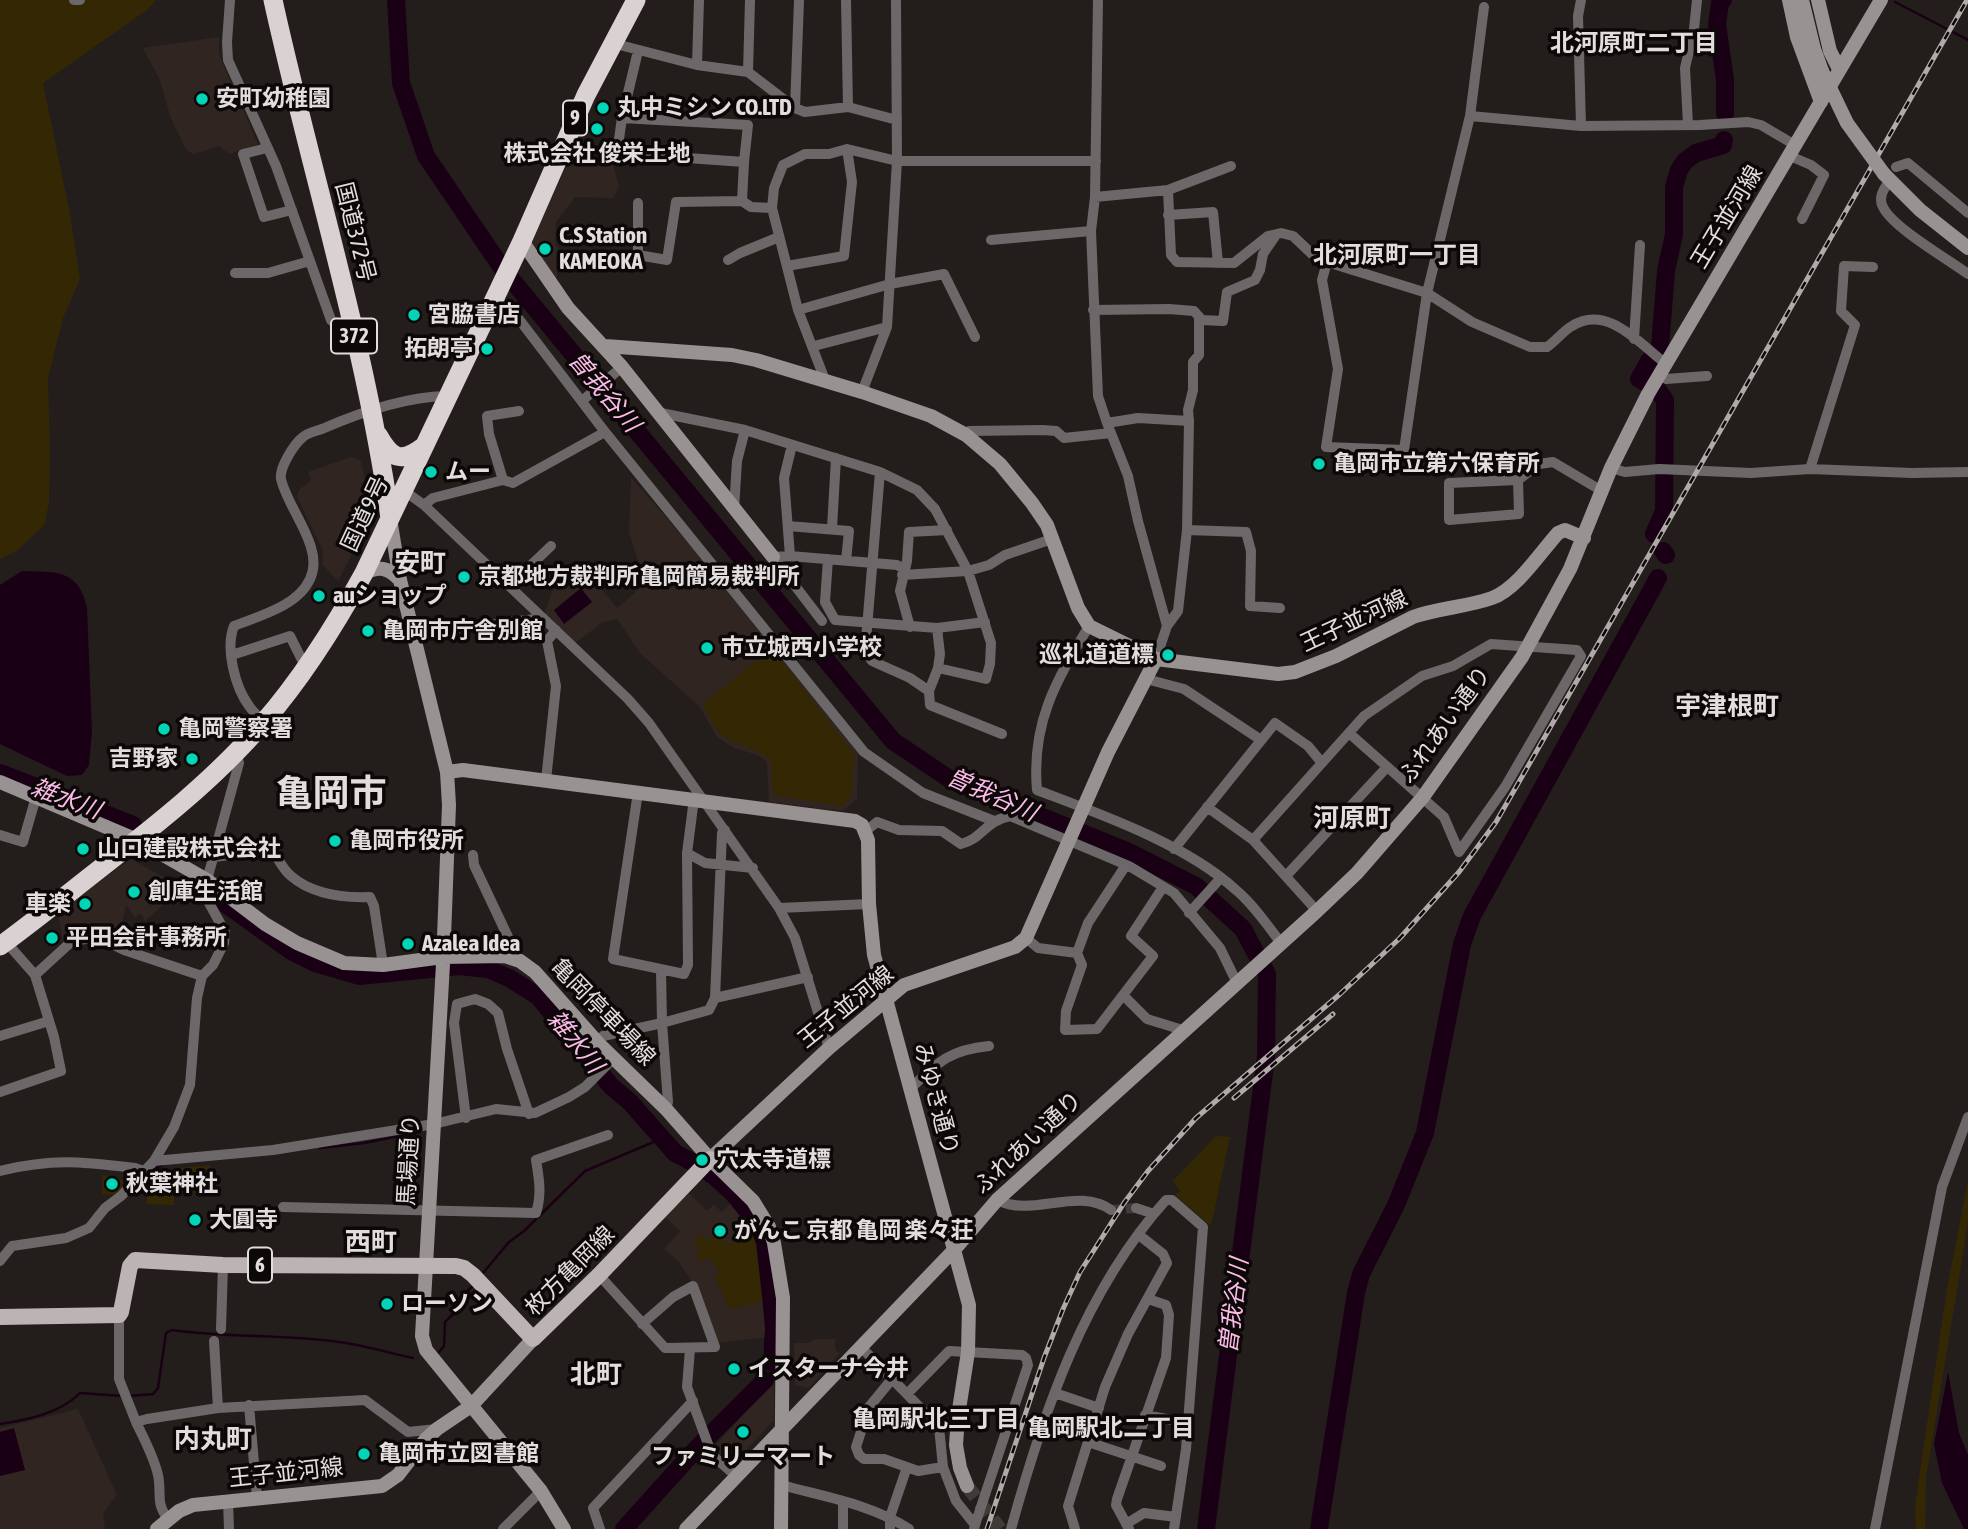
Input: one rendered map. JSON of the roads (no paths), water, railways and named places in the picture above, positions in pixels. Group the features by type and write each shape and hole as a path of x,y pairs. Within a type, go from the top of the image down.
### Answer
{"highway":[{"name":"国道372号","path":"273,0 335,247 390,518"},
{"name":"国道9号","path":"3,944 136,840 236,752 264,722 306,668 340,617 364,573 520,244 564,142 636,0"},
{"path":"371,418 385,446 393,455 408,456 423,447"}],"main road":[{"name":"枚方亀岡線","path":"119,1315 132,1261 135,1259 223,1265 464,1268 533,1339 705,1165"},
{"path":"0,1317 119,1315"}],"street":[{"path":"74,0 80,0"},
{"path":"230,0 227,42 229,60 292,210 331,320 340,329 353,331"},
{"path":"696,65 699,0"},
{"path":"748,72 750,0"},
{"path":"795,108 799,0"},
{"path":"846,0 848,107"},
{"path":"862,391 887,327 897,160 896,0"},
{"path":"1098,0 1095,197 1091,231 1098,396 1128,476 1167,626"},
{"path":"1581,0 1578,16 1581,126"},
{"path":"1688,125 1685,68 1697,0"},
{"path":"1789,0 1797,37 1821,102"},
{"path":"1802,0 1822,71 1847,123 1888,176 1920,211 1968,248"},
{"path":"1818,0 1830,51 1839,69"},
{"name":"王子並河線","path":"1156,659 1278,674 1304,670 1413,617 1491,598 1505,592 1558,533 1565,530 1584,538 1611,468 1648,394 1881,0"},
{"path":"1327,262 1322,281 1338,369 1326,447 1404,450 1427,293 1470,116 1484,7"},
{"path":"612,43 696,65 748,72 795,108 805,112 848,107 897,120"},
{"path":"638,51 622,118 617,153 744,162"},
{"path":"1470,116 1581,126 1748,122 1761,125 1824,175 1802,219"},
{"path":"622,118 747,125 742,201"},
{"path":"267,148 243,154 264,217 292,210"},
{"path":"825,380 798,310 772,208 774,188 783,165 805,154 829,154 847,149 897,160 1096,161"},
{"path":"787,266 844,256 852,182 847,149"},
{"path":"1968,213 1908,163 1888,176 1881,194 1883,207 1898,223 1968,274"},
{"path":"1095,197 1168,190 1231,166"},
{"path":"1168,190 1171,255 1177,262 1234,263 1268,236 1293,236 1312,254 1327,262 1427,293 1472,322 1530,347 1547,347 1568,328 1593,318 1608,321 1634,339 1667,379 1707,376"},
{"path":"638,203 638,255 667,260 676,202 742,201 751,207 772,208"},
{"path":"1168,215 1213,212 1218,263"},
{"path":"991,240 1091,231"},
{"path":"1093,310 1194,311 1202,320 1223,321 1227,292 1255,280 1263,254 1276,234"},
{"path":"728,260 779,237"},
{"path":"520,244 568,308 605,346 619,369 822,621"},
{"path":"1634,339 1640,245"},
{"path":"235,273 268,273 310,261"},
{"path":"1810,469 1855,325 1841,311 1844,266 1873,267"},
{"path":"798,310 890,284 944,274 975,337"},
{"path":"497,290 605,432 864,752 923,793 994,821"},
{"path":"1077,953 1038,948 1026,939 1082,809 1156,659 1167,626 1178,611 1187,530 1188,410 1193,390 1193,362 1199,355 1199,318"},
{"path":"814,346 887,327"},
{"path":"605,346 732,355 862,391 931,416 966,435 1000,464 1047,525 1078,608 1089,626 1156,659"},
{"path":"583,400 619,369"},
{"path":"264,722 249,706 240,689 232,655 232,632 234,626 274,610 300,593 312,574 315,556 287,494 281,468 303,437 358,413 371,418 427,397 446,396"},
{"path":"503,480 489,434 487,416 519,411"},
{"path":"656,412 745,430 880,472 917,490 935,509 968,571 991,643 986,679 938,668"},
{"path":"966,435 969,431 1042,430 1056,431 1065,438 1138,418 1189,421"},
{"path":"734,510 737,461 745,430"},
{"path":"424,505 433,498 503,480 513,483 605,432"},
{"path":"790,556 784,478 792,445"},
{"path":"832,528 836,458"},
{"path":"1518,480 1518,514 1450,520 1448,483 1518,480 1539,464 1553,462 1602,491"},
{"path":"1611,468 1625,472 1663,469 1751,473 1810,469 1968,472"},
{"path":"880,472 865,652 872,661 910,678 929,691"},
{"path":"403,490 424,505 556,630 628,699 649,723 698,799 725,830 779,908 795,938 829,1048"},
{"path":"390,518 400,579 447,772 449,806 443,960"},
{"path":"788,526 849,531 846,561"},
{"path":"910,626 900,591 909,532 947,530"},
{"path":"1187,530 1246,532 1251,551 1250,606 1280,608"},
{"name":"ふれあい通り","path":"686,1529 954,1250 998,1200 1357,873 1423,797 1486,710 1527,648 1584,538"},
{"path":"903,572 968,571 1052,539"},
{"path":"509,586 551,546"},
{"path":"773,557 897,565 903,572"},
{"path":"828,559 825,602 835,620 937,628 985,622"},
{"path":"364,573 390,569 400,579"},
{"path":"413,634 543,618"},
{"path":"1089,626 1052,691 1041,719 1035,751 1037,790 1082,809 1105,815 1208,869 1237,890 1281,943"},
{"path":"937,628 940,654 929,691 930,705 1002,734"},
{"path":"546,780 556,686 547,641 556,630"},
{"path":"232,655 290,636 306,668"},
{"path":"1253,841 1364,716 1422,676 1452,666 1491,644 1577,650 1581,656 1505,787 1459,852 1444,817 1349,733"},
{"path":"1146,679 1184,689 1261,740"},
{"path":"1174,849 1275,723 1308,746 1322,763"},
{"path":"0,1261 12,1246 66,1238 89,1228 105,1208 121,1196 154,1161 174,1127 190,1086 197,998 202,975 213,965 224,943 225,932 208,901 207,880 239,763 236,752"},
{"path":"1286,876 1387,767"},
{"path":"447,772 463,770 855,821 866,831 877,822 899,830 942,831 961,844 971,842 994,821 1010,816 1070,839 1126,865 1174,893 1220,948 1237,983"},
{"name":"亀岡停車場線","path":"0,782 136,840 207,880 265,924 297,943 344,963 383,965 505,956 520,961 535,972 598,1043 666,1110 705,1165 753,1201 763,1214 774,1243 783,1298 781,1529"},
{"path":"638,792 612,959 684,974 688,965 687,853 698,799"},
{"path":"0,835 23,842 36,797"},
{"path":"1207,807 1253,841 1317,911"},
{"path":"598,1043 603,1036 709,1010 715,998 720,866 722,833 725,830"},
{"name":"みゆき通り","path":"866,831 874,954 969,1305 968,1352 956,1444 960,1468 967,1486"},
{"path":"214,857 272,849 289,876 307,886 344,898 370,897 383,965"},
{"path":"687,853 705,863 753,868"},
{"path":"473,855 474,865 509,939 505,956"},
{"path":"1126,865 1088,923 1077,953 1082,965 1066,1011 1065,1030 1097,1030 1153,956 1131,936 1163,887"},
{"path":"1189,913 1218,881"},
{"path":"779,908 869,904"},
{"path":"35,975 71,942 89,938 104,940 124,950 202,975"},
{"name":"王子並河線","path":"705,1165 829,1048 904,985 1016,947 1026,939"},
{"path":"0,1092 61,1071 35,975 3,944"},
{"name":"馬場通り","path":"443,960 422,1336 426,1350 541,1492 564,1529"},
{"path":"661,970 668,1102 666,1110"},
{"path":"715,998 808,977"},
{"path":"1123,995 1147,1019 1186,1031"},
{"path":"466,1118 454,1023 457,1004 475,999 488,1004 498,1013 529,1114"},
{"path":"0,1036 49,1021"},
{"path":"910,1089 947,1056 966,1048 989,1046"},
{"path":"154,1161 273,1150 434,1124 496,1110 529,1114 585,1087 614,1058"},
{"path":"1875,1529 1942,1187 1968,1117"},
{"path":"283,1207 536,1213 540,1201 540,1183 536,1160 608,1135"},
{"path":"0,1171 39,1162 73,1161 144,1171"},
{"path":"998,1200 1008,1206 1095,1201 1111,1210"},
{"path":"1014,1527 1055,1393 1090,1310 1116,1266 1166,1200 1172,1200 1202,1227 1188,1423 1175,1523 1144,1513 1127,1526 1116,1505 1130,1456 1166,1358 1169,1315 1166,1305 1148,1299"},
{"path":"1136,1208 1154,1214"},
{"path":"1075,1529 1068,1506 1099,1408 1128,1334 1167,1262 1163,1254 1139,1235"},
{"path":"221,1329 223,1265"},
{"path":"599,1275 642,1324 665,1349 715,1347 693,1286 673,1297 642,1324"},
{"path":"119,1315 119,1379 159,1478 162,1524"},
{"name":"王子並河線","path":"162,1524 193,1505 382,1486 398,1475 437,1429 471,1406 533,1339"},
{"path":"214,1341 218,1408"},
{"path":"860,1347 939,1427 943,1467 956,1501 975,1527"},
{"path":"690,1349 687,1387 712,1455 736,1476"},
{"path":"907,1394 949,1352 1022,1355 1026,1358 1028,1365 975,1527"},
{"path":"892,1379 869,1407 856,1447 859,1455 864,1459 884,1459 918,1471 943,1467"},
{"path":"1055,1393 1099,1408"},
{"path":"136,1422 218,1408 365,1400 408,1432 437,1429"},
{"path":"600,1529 593,1508 693,1401"},
{"path":"250,1405 257,1499"},
{"path":"1145,1415 1188,1423"},
{"path":"1088,1442 1161,1466"},
{"path":"890,1529 890,1517 907,1467"},
{"path":"782,1485 890,1517 909,1529"},
{"path":"503,1529 541,1492"},
{"path":"228,1501 229,1529"},
{"path":"843,1502 843,1529"}],"waterway":[{"name":"曽我谷川","path":"396,0 401,83 426,156 502,268 893,741 951,780 1127,851 1196,886 1243,929 1267,974 1266,1056 1206,1529"},
{"path":"1723,0 1720,3 1717,24 1725,80 1725,114"},
{"path":"1895,2 1968,40"},
{"path":"1660,347 1666,271 1674,234 1674,187 1679,170 1685,161 1696,153 1723,145 1724,140"},
{"path":"1649,361 1639,379 1657,389 1665,400 1664,511 1654,534"},
{"path":"1663,551 1666,555"},
{"path":"1319,1529 1356,1293 1361,1274 1396,1205 1425,1133 1462,944 1472,916 1658,578"},
{"name":"雑水川","path":"0,773 133,825"},
{"name":"雑水川","path":"223,902 291,951 315,963 360,976 459,966 488,969 538,996 611,1086 630,1102 675,1153 714,1176 733,1193 758,1224 765,1242 771,1296 774,1328 772,1363"},
{"path":"320,1148 420,1132"},
{"path":"483,1273 509,1242 524,1231 585,1171 663,1138"},
{"path":"143,1186 153,1169 163,1165"},
{"path":"439,1352 444,1346 445,1322 465,1302 461,1296 474,1285"},
{"path":"128,1396 153,1394 158,1388 166,1333 172,1330 318,1340 358,1345 413,1358"},
{"name":"雑水川","path":"624,1529 697,1448 765,1380"},
{"path":"0,1424 53,1411 80,1393 122,1396"}],"tunnel":[{"path":"1111,1210 1136,1208"},
{"path":"967,1486 1000,1529"}],"railway":[{"path":"987,1529 1063,1309 1080,1272 1124,1203 1148,1171 1196,1118 1340,994 1400,938 1459,872 1496,822 1967,0"},
{"path":"1234,1098 1333,1014"}],"place":[{"name":"安町幼稚園","path":"202,99"},
{"name":"丸中ミシン CO.LTD","path":"603,108"},
{"name":"株式会社 俊栄土地","path":"597,129"},
{"name":"C.S Station KAMEOKA","path":"545,249"},
{"name":"宮脇書店","path":"414,315"},
{"name":"拓朗亭","path":"487,349"},
{"name":"亀岡市立第六保育所","path":"1319,464"},
{"name":"ムー","path":"431,472"},
{"name":"京都地方裁判所亀岡簡易裁判所","path":"464,577"},
{"name":"auショップ","path":"319,596"},
{"name":"亀岡市庁舎別館","path":"368,631"},
{"name":"市立城西小学校","path":"707,648"},
{"name":"巡礼道道標","path":"1168,655"},
{"name":"亀岡警察署","path":"164,729"},
{"name":"吉野家","path":"192,759"},
{"name":"亀岡市役所","path":"335,841"},
{"name":"山口建設株式会社","path":"83,849"},
{"name":"創庫生活館","path":"134,892"},
{"name":"車楽","path":"85,904"},
{"name":"平田会計事務所","path":"52,938"},
{"name":"Azalea Idea","path":"408,944"},
{"name":"穴太寺道標","path":"702,1160"},
{"name":"秋葉神社","path":"112,1184"},
{"name":"大圓寺","path":"195,1220"},
{"name":"がんこ 京都 亀岡 楽々荘","path":"720,1231"},
{"name":"ローソン","path":"387,1304"},
{"name":"イスターナ今井","path":"734,1369"},
{"name":"ファミリーマート","path":"743,1432"},
{"name":"亀岡市立図書館","path":"364,1454"}],"district":[{"name":"北河原町二丁目","path":"1634,43"},
{"name":"北河原町一丁目","path":"1397,255"},
{"name":"安町","path":"420,564"},
{"name":"宇津根町","path":"1727,707"},
{"name":"亀岡市","path":"331,794"},
{"name":"河原町","path":"1352,819"},
{"name":"西町","path":"371,1243"},
{"name":"北町","path":"596,1375"},
{"name":"亀岡駅北三丁目","path":"936,1419"},
{"name":"亀岡駅北二丁目","path":"1111,1428"},
{"name":"内丸町","path":"213,1440"}]}
